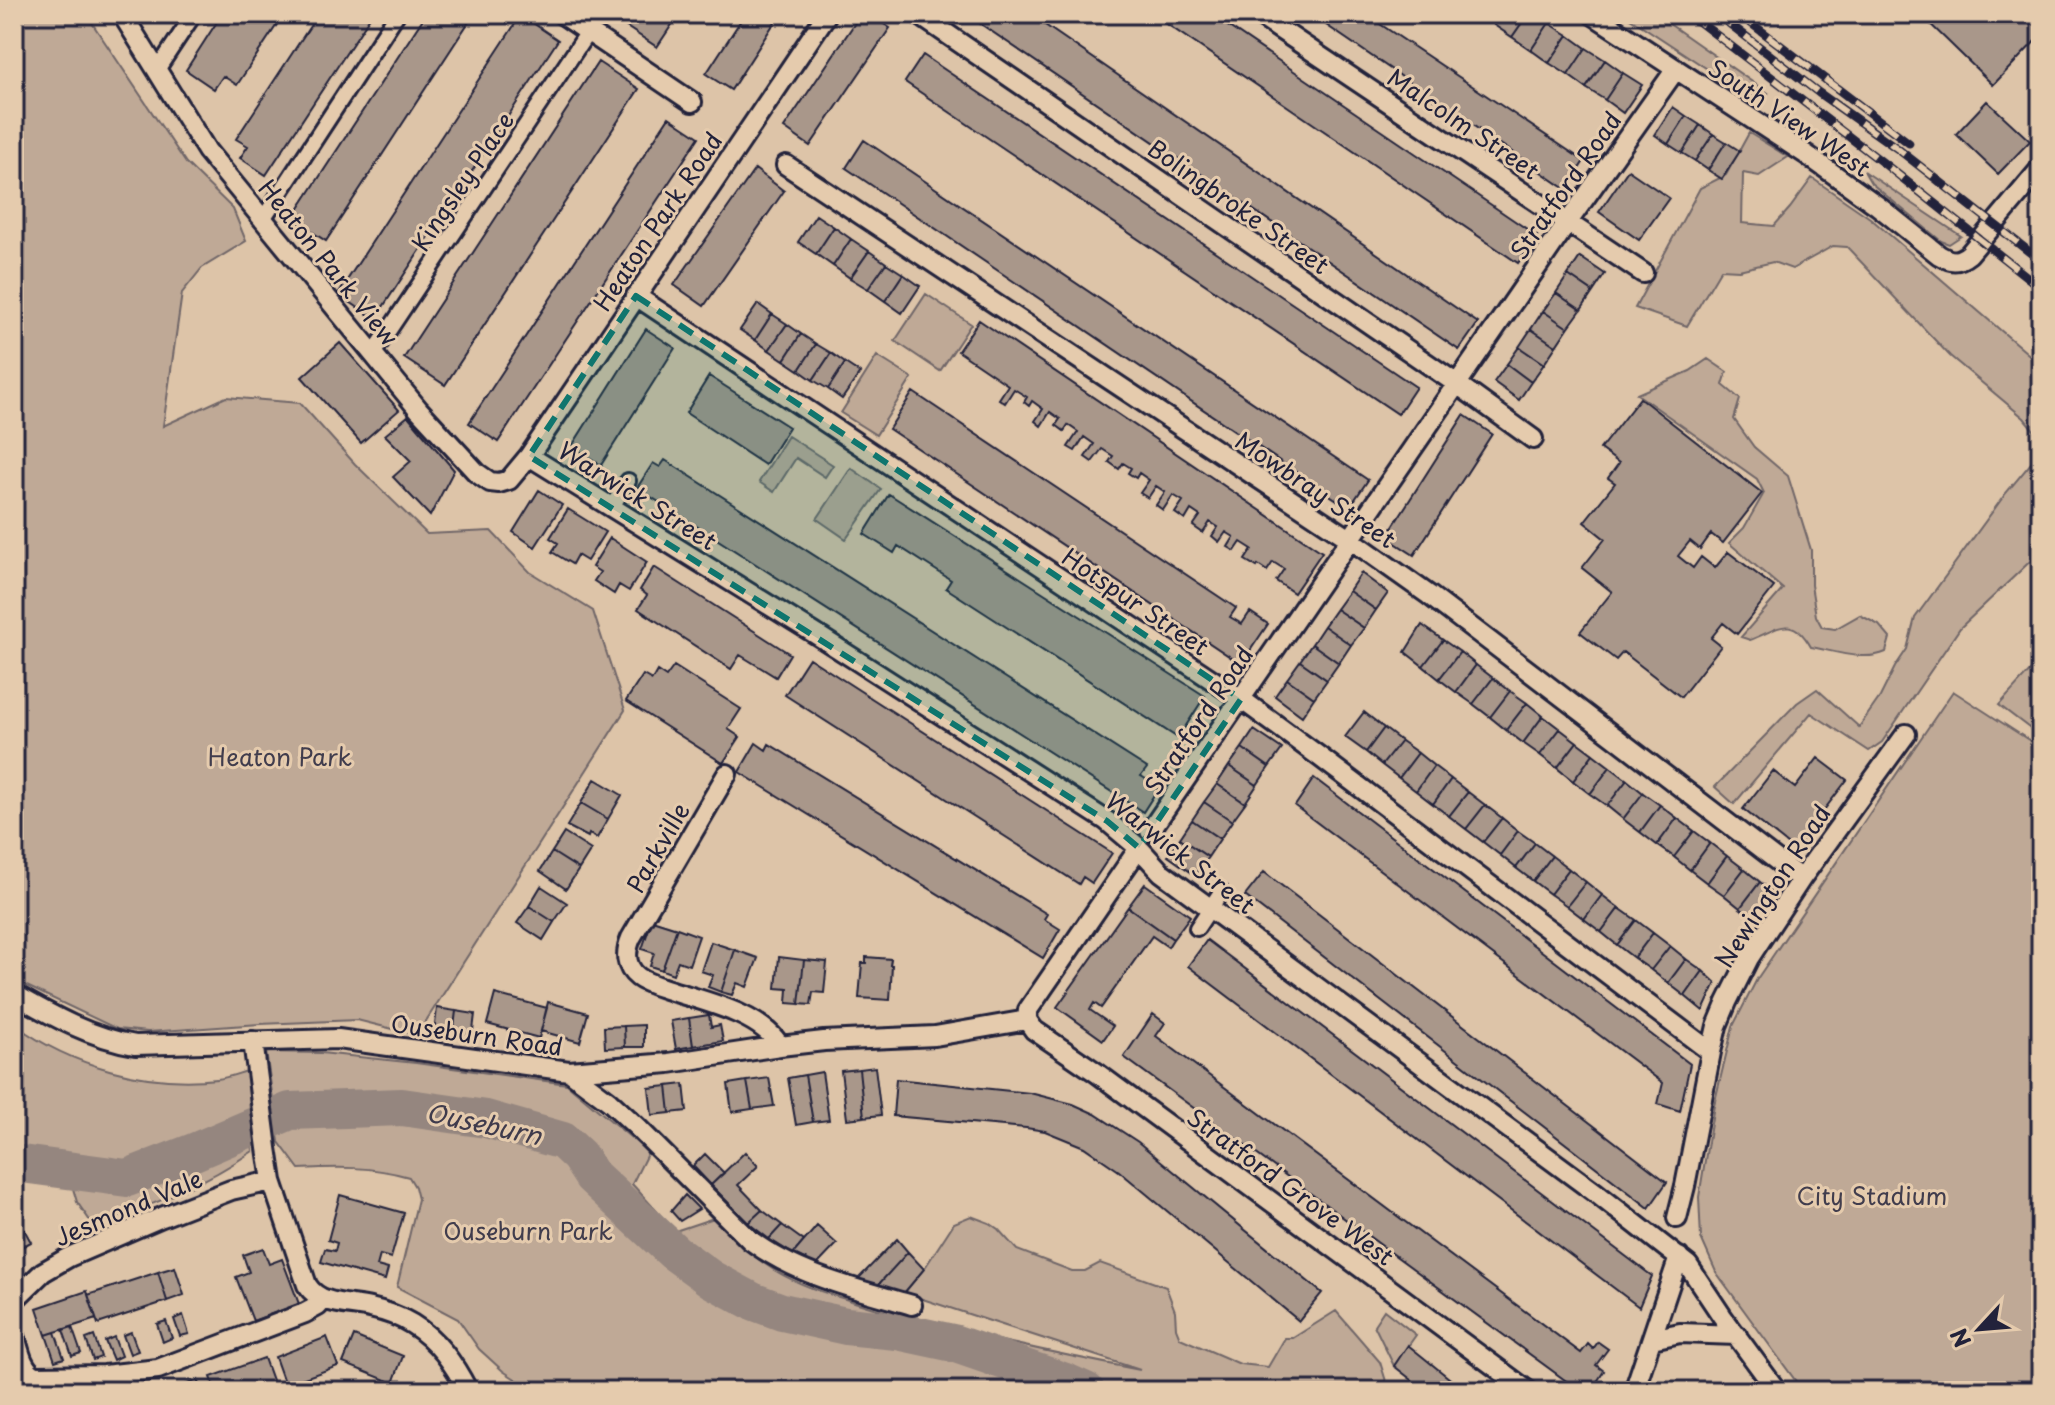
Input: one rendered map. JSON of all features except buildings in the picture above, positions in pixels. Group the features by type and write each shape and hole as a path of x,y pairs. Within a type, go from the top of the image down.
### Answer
{"street":[{"name":"Heaton Park View","path":"122,14 207,151 419,410 485,479 494,483 509,480 529,456"},
{"path":"157,70 194,14"},
{"path":"263,219 397,14"},
{"path":"562,14 692,102"},
{"name":"Heaton Park Road","path":"529,456 827,14"},
{"name":"Bolingbroke Street","path":"918,14 1533,439"},
{"name":"Malcolm Street","path":"1257,14 1643,273"},
{"name":"South View West","path":"1592,14 1843,180 1950,261 1958,261 1974,248 2041,168"},
{"name":"Kingsley Place","path":"373,354 588,32"},
{"name":"Stratford Road","path":"1027,1020 1028,1010 1150,831 1676,69"},
{"name":"Mowbray Street","path":"786,165 1350,539 1429,595 1801,879"},
{"name":"Hotspur Street","path":"636,296 1241,699 1711,1052"},
{"name":"Warwick Street","path":"529,456 814,633 1107,821 1161,872 1216,900 1679,1257 1688,1265 1777,1391"},
{"path":"611,508 628,481"},
{"name":"Newington Road","path":"1677,1218 1717,1026 1749,958 1801,879 1906,734"},
{"name":"Parkville","path":"727,774 628,944 627,960 641,979 744,1017 768,1031 780,1046"},
{"path":"1197,928 1216,900"},
{"name":"Ouseburn Road","path":"14,994 64,1021 115,1042 144,1045 338,1039 569,1071 609,1101 769,1255 816,1275 912,1305"},
{"path":"569,1071 669,1063 824,1041 935,1036 1027,1020"},
{"name":"Stratford Grove West","path":"1027,1020 1034,1030 1097,1073 1528,1391"},
{"path":"253,1041 272,1181 303,1277 311,1291 324,1299 370,1308 410,1323 438,1345 468,1391"},
{"name":"Jesmond Vale","path":"14,1300 43,1272 69,1257 231,1190 272,1181"},
{"path":"1634,1391 1679,1257"},
{"path":"14,1333 31,1374 104,1375 158,1369 305,1313 324,1299"},
{"path":"1652,1339 1680,1333 1737,1335"}],"highlighted area":[{"path":"636,296 1241,699 1139,848 1107,821 529,456"}],"green space":[{"name":"Heaton Park","path":"14,14 86,14 186,163 233,209 246,241 202,268 182,293 163,426 226,397 300,403 355,464 427,534 491,531 530,572 593,611 625,710 417,1035 357,1020 148,1032 117,1029 14,980"},
{"path":"1624,14 1655,14 1768,93 1756,101"},
{"path":"1749,133 1788,157 1759,176 1743,173 1742,223 1774,226 1812,178 1870,218 2041,365 2041,439 2024,418 1950,356 1847,247 1833,246 1792,269 1773,262 1739,270 1721,269 1687,326 1635,308 1700,188 1726,175"},
{"path":"1864,171 1961,236 1949,244 1941,241 1871,183"},
{"path":"926,294 971,324 940,371 895,341"},
{"path":"877,356 912,378 876,435 841,413"},
{"path":"1708,359 1727,372 1723,385 1740,399 1734,419 1754,447 1788,476 1811,550 1811,585 1816,616 1822,627 1835,629 1860,615 1879,625 1890,638 1886,652 1859,656 1811,647 1804,636 1790,627 1776,629 1750,640 1741,637 1783,589 1729,543 1744,528 1764,493 1757,479 1637,394 1690,371"},
{"path":"788,436 833,465 825,477 796,458 774,492 759,482"},
{"path":"2041,445 2041,551 1960,628 1882,742 1869,751 1811,713 1734,804 1715,787 1797,703 1817,689 1859,727 1907,649 1915,618 2032,462"},
{"path":"851,468 881,489 846,539 817,519"},
{"path":"2041,659 2041,737 1999,705"},
{"name":"City Stadium","path":"1953,691 2041,748 2041,1391 1803,1391 1716,1272 1701,1238 1699,1197 1714,1105 1733,1026 1757,979"},
{"path":"14,1024 36,1039 85,1062 137,1076 190,1081 221,1078 247,1071 253,1151 176,1194 93,1225 77,1202 63,1155 14,1152"},
{"name":"Ouseburn Park","path":"266,1052 321,1053 416,1063 567,1084 648,1152 632,1184 675,1231 714,1218 742,1246 786,1277 877,1309 942,1327 1140,1370 904,1293 954,1223 971,1216 998,1229 1017,1250 1072,1271 1085,1271 1100,1263 1166,1287 1180,1338 1240,1364 1268,1367 1285,1338 1293,1338 1336,1311 1380,1362 1389,1391 534,1391 503,1371 479,1349 458,1319 397,1287 418,1199 409,1177 354,1168 299,1169 279,1142"},
{"path":"1384,1310 1416,1335 1394,1366 1374,1325"}],"waterway":[{"name":"Ouseburn","path":"14,1163 127,1178 290,1111 402,1107 486,1119 563,1141 579,1156 592,1176 674,1252 711,1279 752,1301 782,1312 846,1326 897,1331 953,1343 1086,1391"}],"railway":[{"path":"1689,14 2041,288"},
{"path":"1717,14 2041,261"},
{"path":"1739,14 1909,143"}]}
